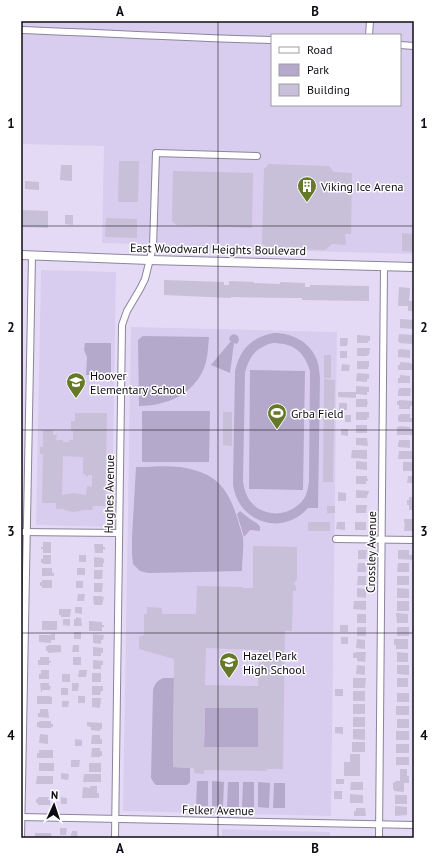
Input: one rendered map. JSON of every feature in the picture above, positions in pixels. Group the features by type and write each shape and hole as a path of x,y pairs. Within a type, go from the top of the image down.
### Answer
{"street":[{"path":"369,34 370,21"},
{"path":"21,30 271,40"},
{"path":"401,44 414,46"},
{"name":"Hughes Avenue","path":"115,838 122,325 126,311 145,279 153,247 156,153 257,156"},
{"name":"East Woodward Heights Boulevard","path":"21,255 414,267"},
{"path":"21,838 24,532 32,256"},
{"name":"Crossley Avenue","path":"379,838 384,266"},
{"path":"24,532 119,533"},
{"path":"336,539 414,540"},
{"name":"Felker Avenue","path":"21,817 414,825"}],"shaded area":[{"path":"21,21 414,21 414,254 161,247 147,244 102,243 104,146 21,144"},
{"name":"Hoover Elementary School","path":"41,270 116,272 112,527 36,525"},
{"name":"Hazel Park High School","path":"131,327 337,332 331,816 123,811"},
{"path":"222,829 330,832 330,838 222,838"}],"green space":[{"path":"280,333 299,339 313,352 318,365 320,377 318,508 308,508 298,517 286,522 274,523 263,522 252,516 243,508 237,497 233,484 235,371 240,356 248,345 266,335","holes":["272,343 279,343 292,347 301,353 308,364 310,371 309,482 305,496 298,506 284,512 270,513 256,507 251,502 243,481 245,373 251,357 257,350"]},
{"path":"234,334 238,336 239,340 237,344 234,343 230,373 211,365 231,341 229,340 230,336"},
{"path":"143,336 209,337 204,368 193,385 186,392 169,401 159,404 139,406 138,340"},
{"path":"85,343 111,343 111,374 86,375 87,357 84,350"},
{"name":"Grba Field","path":"250,370 305,371 303,490 249,489"},
{"path":"142,411 210,411 209,462 142,462"},
{"path":"173,466 187,468 203,473 218,482 232,503 242,534 242,571 148,573 140,571 133,564 132,554 136,467"},
{"path":"240,511 258,524 260,531 250,530 244,537 237,514"},
{"path":"164,678 174,678 173,767 190,768 190,782 187,785 156,785 151,778 153,690 157,682"},
{"path":"205,708 258,708 258,747 204,747"},
{"path":"197,781 208,781 208,806 196,806"},
{"path":"212,781 224,782 223,807 212,806"},
{"path":"228,782 239,782 239,807 227,807"},
{"path":"243,782 254,782 254,807 242,807"},
{"path":"258,782 270,783 269,808 258,807"},
{"path":"274,783 285,783 285,808 273,808"}],"building":[{"path":"119,161 139,161 138,202 118,202"},
{"name":"Viking Ice Arena","path":"269,164 329,166 334,172 352,173 351,234 345,234 346,245 332,244 325,250 267,248 262,243 264,169"},
{"path":"61,165 72,165 72,181 60,180"},
{"path":"173,171 253,173 252,228 176,225 172,221"},
{"path":"25,181 39,182 39,190 25,189"},
{"path":"21,210 48,211 48,228 21,227"},
{"path":"65,215 73,215 73,225 65,224"},
{"path":"106,218 137,219 137,238 105,237"},
{"path":"402,233 414,234 414,252 402,251"},
{"path":"164,280 224,282 224,285 229,285 229,281 280,284 280,282 305,283 305,287 310,287 310,285 369,286 369,301 164,295"},
{"path":"399,287 410,288 409,301 414,301 414,311 408,311 408,306 398,306"},
{"path":"400,319 414,320 413,329 400,328"},
{"path":"399,334 413,335 413,344 399,343"},
{"path":"357,335 370,336 370,341 368,341 368,343 357,343"},
{"path":"340,338 348,338 347,346 340,346"},
{"path":"357,348 370,348 369,355 357,356"},
{"path":"398,350 410,350 410,358 398,357"},
{"path":"340,351 347,351 347,358 340,358"},
{"path":"324,355 331,355 331,378 324,378"},
{"path":"357,361 369,361 368,369 357,369"},
{"path":"400,362 414,364 414,370 398,370 398,365 400,365"},
{"path":"342,364 350,365 349,371 341,371"},
{"path":"357,373 369,374 369,379 367,379 367,382 356,381"},
{"path":"400,375 410,376 410,383 398,383 398,378 400,378"},
{"path":"324,379 335,380 333,482 323,482"},
{"path":"356,386 369,387 369,392 367,392 367,395 356,394 356,398 338,397 338,392 356,392"},
{"path":"399,388 411,388 410,396 398,396"},
{"path":"356,399 367,399 367,407 356,407"},
{"path":"397,401 414,401 414,406 410,406 410,409 399,409"},
{"path":"339,403 347,403 347,410 339,410"},
{"path":"223,412 232,412 232,446 223,445"},
{"path":"356,412 369,412 369,418 367,418 367,420 356,420"},
{"path":"75,413 107,413 105,506 93,506 92,510 74,512 64,509 56,509 56,503 42,503 43,454 40,454 40,447 43,447 43,430 53,430 53,435 57,435 56,440 69,442 69,440 73,440 71,421 75,421","holes":["63,456 83,457 83,474 88,477 88,475 92,475 92,487 87,486 86,495 74,493 62,495"]},
{"path":"410,414 410,418 414,418 414,422 399,422 398,415"},
{"path":"345,415 351,415 351,422 345,422"},
{"path":"356,425 367,425 367,433 356,433"},
{"path":"399,426 414,429 414,435 397,435 397,427"},
{"path":"341,429 348,429 348,436 341,435"},
{"path":"356,438 367,438 368,446 356,445"},
{"path":"399,440 410,440 410,448 398,447"},
{"path":"352,450 367,450 367,459 351,458"},
{"path":"399,451 412,451 412,459 398,459"},
{"path":"356,461 367,462 367,470 356,469"},
{"path":"403,462 414,462 414,471 403,471"},
{"path":"356,476 367,476 368,481 366,481 366,484 356,484"},
{"path":"408,476 414,476 414,483 407,483"},
{"path":"356,490 369,491 367,498 356,498"},
{"path":"338,492 346,493 346,501 338,501"},
{"path":"409,497 414,497 414,510 409,510 409,505 407,505 407,500 409,500"},
{"path":"356,505 367,505 366,513 356,513"},
{"path":"327,506 335,506 335,513 327,513"},
{"path":"404,519 414,519 414,531 404,531"},
{"path":"308,522 330,522 330,531 308,531"},
{"path":"337,522 345,522 345,530 336,529"},
{"path":"355,522 366,522 366,530 355,530"},
{"path":"43,542 51,542 51,553 43,553 43,549 41,549 41,547 43,547"},
{"path":"94,544 103,544 105,550 103,549 103,553 95,553"},
{"path":"253,546 297,547 297,579 294,584 296,586 296,591 293,591 292,631 285,631 283,769 267,769 267,771 204,770 204,774 194,773 194,768 173,767 174,659 139,649 139,637 144,635 144,614 147,614 147,607 162,608 162,614 196,614 197,586 253,588","holes":["206,648 259,650 258,686 205,685","205,708 258,708 258,747 204,747"]},
{"path":"358,550 367,550 366,559 358,559"},
{"path":"398,550 409,550 409,555 414,555 414,560 398,559"},
{"path":"43,555 51,555 51,564 41,563"},
{"path":"79,555 86,555 86,562 79,562"},
{"path":"94,557 104,559 103,567 94,567"},
{"path":"358,563 366,563 366,572 357,572"},
{"path":"398,563 409,563 409,572 397,572"},
{"path":"42,568 52,568 52,573 54,573 54,576 42,576"},
{"path":"77,568 85,568 85,575 77,575"},
{"path":"94,570 103,570 102,579 94,579"},
{"path":"358,576 366,576 366,585 357,585"},
{"path":"397,576 409,576 409,585 397,585"},
{"path":"42,580 52,580 52,588 42,588 42,586 40,586 40,582 42,582"},
{"path":"76,581 83,581 83,588 76,588"},
{"path":"94,583 103,583 102,592 94,592"},
{"path":"357,588 366,589 366,598 357,597"},
{"path":"397,588 409,589 409,598 397,598"},
{"path":"78,594 85,594 84,601 77,601"},
{"path":"93,596 104,597 102,605 94,605"},
{"path":"354,601 366,601 366,610 353,609"},
{"path":"397,601 409,601 409,611 397,611"},
{"path":"75,607 82,607 82,614 75,613"},
{"path":"59,609 71,609 70,617 61,617 61,615 59,615"},
{"path":"396,613 408,614 408,623 397,623"},
{"path":"357,614 366,614 366,623 357,623"},
{"path":"76,617 81,618 82,626 74,626 74,619 76,619"},
{"path":"63,619 70,619 70,626 63,625"},
{"path":"42,621 57,621 57,630 42,630"},
{"path":"89,621 102,622 104,627 102,627 102,631 89,631"},
{"path":"340,625 348,625 348,632 340,632"},
{"path":"357,627 366,627 366,636 357,636"},
{"path":"397,627 409,627 409,636 397,636"},
{"path":"74,632 81,632 81,639 74,639"},
{"path":"55,634 55,640 51,640 51,643 39,642 39,635"},
{"path":"93,634 104,635 103,640 101,640 101,644 93,643"},
{"path":"341,637 348,637 348,644 341,644"},
{"path":"357,639 365,640 365,649 356,648"},
{"path":"394,639 408,639 408,649 396,649"},
{"path":"61,645 61,652 48,653 48,651 46,651 46,646"},
{"path":"73,645 79,645 79,652 72,652"},
{"path":"93,647 103,648 103,653 101,653 101,656 93,656"},
{"path":"366,652 365,662 357,661 357,658 353,658 353,653"},
{"path":"397,652 408,653 408,662 397,662"},
{"path":"40,657 49,657 49,661 51,662 49,665 38,665 38,660 40,660"},
{"path":"73,657 81,657 81,665 73,665"},
{"path":"93,660 103,661 101,669 93,669"},
{"path":"357,665 365,666 365,675 356,674"},
{"path":"397,665 409,665 409,675 397,674"},
{"path":"41,670 49,670 49,679 39,679"},
{"path":"79,670 87,670 86,677 78,677"},
{"path":"92,673 101,673 101,682 92,682"},
{"path":"62,674 70,674 70,682 62,682"},
{"path":"353,678 366,678 365,688 353,688"},
{"path":"397,678 408,678 408,687 397,687"},
{"path":"40,683 49,683 49,686 51,686 50,690 42,690 41,692"},
{"path":"72,683 79,683 78,691 72,691"},
{"path":"92,686 103,686 103,691 101,691 100,695 92,695"},
{"path":"61,688 68,688 68,695 61,695"},
{"path":"335,689 343,689 343,696 335,696"},
{"path":"353,691 365,691 365,701 353,701"},
{"path":"397,693 409,693 409,702 397,702"},
{"path":"37,696 52,697 52,704 37,704"},
{"path":"78,696 85,696 85,703 78,703"},
{"path":"92,698 101,698 100,708 92,707"},
{"path":"62,701 69,701 68,707 62,707"},
{"path":"353,704 365,704 365,714 353,714"},
{"path":"396,706 409,706 409,715 396,715"},
{"path":"40,709 48,709 49,718 38,717"},
{"path":"353,717 365,717 365,727 353,727"},
{"path":"397,719 409,719 409,728 397,728"},
{"path":"39,721 51,721 53,727 39,728 37,727 37,722 40,722"},
{"path":"87,722 102,723 102,729 100,729 100,731 91,730 91,727 87,726"},
{"path":"335,727 343,727 343,734 335,733"},
{"path":"353,729 365,729 365,740 353,739"},
{"path":"396,731 409,731 409,740 396,740"},
{"path":"40,734 48,735 48,744 39,743"},
{"path":"92,735 100,735 102,744 91,744"},
{"path":"75,739 82,740 82,746 75,746"},
{"path":"352,742 365,742 365,752 352,752"},
{"path":"396,744 409,744 409,753 396,753"},
{"path":"92,748 100,748 100,751 102,751 102,756 91,757"},
{"path":"39,750 53,750 53,758 37,758 37,753 39,753"},
{"path":"350,754 360,754 360,776 344,776 344,762 350,762"},
{"path":"396,757 409,757 409,765 396,765"},
{"path":"71,760 80,760 79,767 71,767"},
{"path":"39,763 54,763 54,771 39,771"},
{"path":"89,763 101,763 101,772 89,772"},
{"path":"400,769 407,769 407,776 409,776 409,783 404,783 404,792 394,791 393,789 393,782 395,783 395,781 400,781"},
{"path":"61,773 69,774 68,780 61,779"},
{"path":"84,774 101,774 101,782 83,782"},
{"path":"37,776 53,776 53,784 36,784"},
{"path":"336,779 344,779 344,784 336,784"},
{"path":"351,782 363,782 363,790 350,790"},
{"path":"90,786 97,786 99,798 82,798 83,787 90,788"},
{"path":"334,791 342,791 342,799 334,799"},
{"path":"350,794 363,795 363,803 350,803"},
{"path":"395,795 407,795 407,804 395,804"},
{"path":"38,797 49,797 48,800 50,800 50,805 38,805 38,803 36,803 36,799 38,799"},
{"path":"61,797 67,798 67,804 61,804"},
{"path":"395,806 407,807 407,815 395,816"},
{"path":"356,808 365,808 366,816 354,816 354,811 356,811"},
{"path":"60,828 67,828 66,835 60,835"},
{"path":"72,831 77,831 78,838 71,838"},
{"path":"35,833 51,833 52,838 35,838"}],"place":[{"name":"Viking Ice Arena","path":"307,203"},
{"name":"Hoover Elementary School","path":"76,399"},
{"name":"Grba Field","path":"277,430"},
{"name":"Hazel Park High School","path":"229,679"}]}
